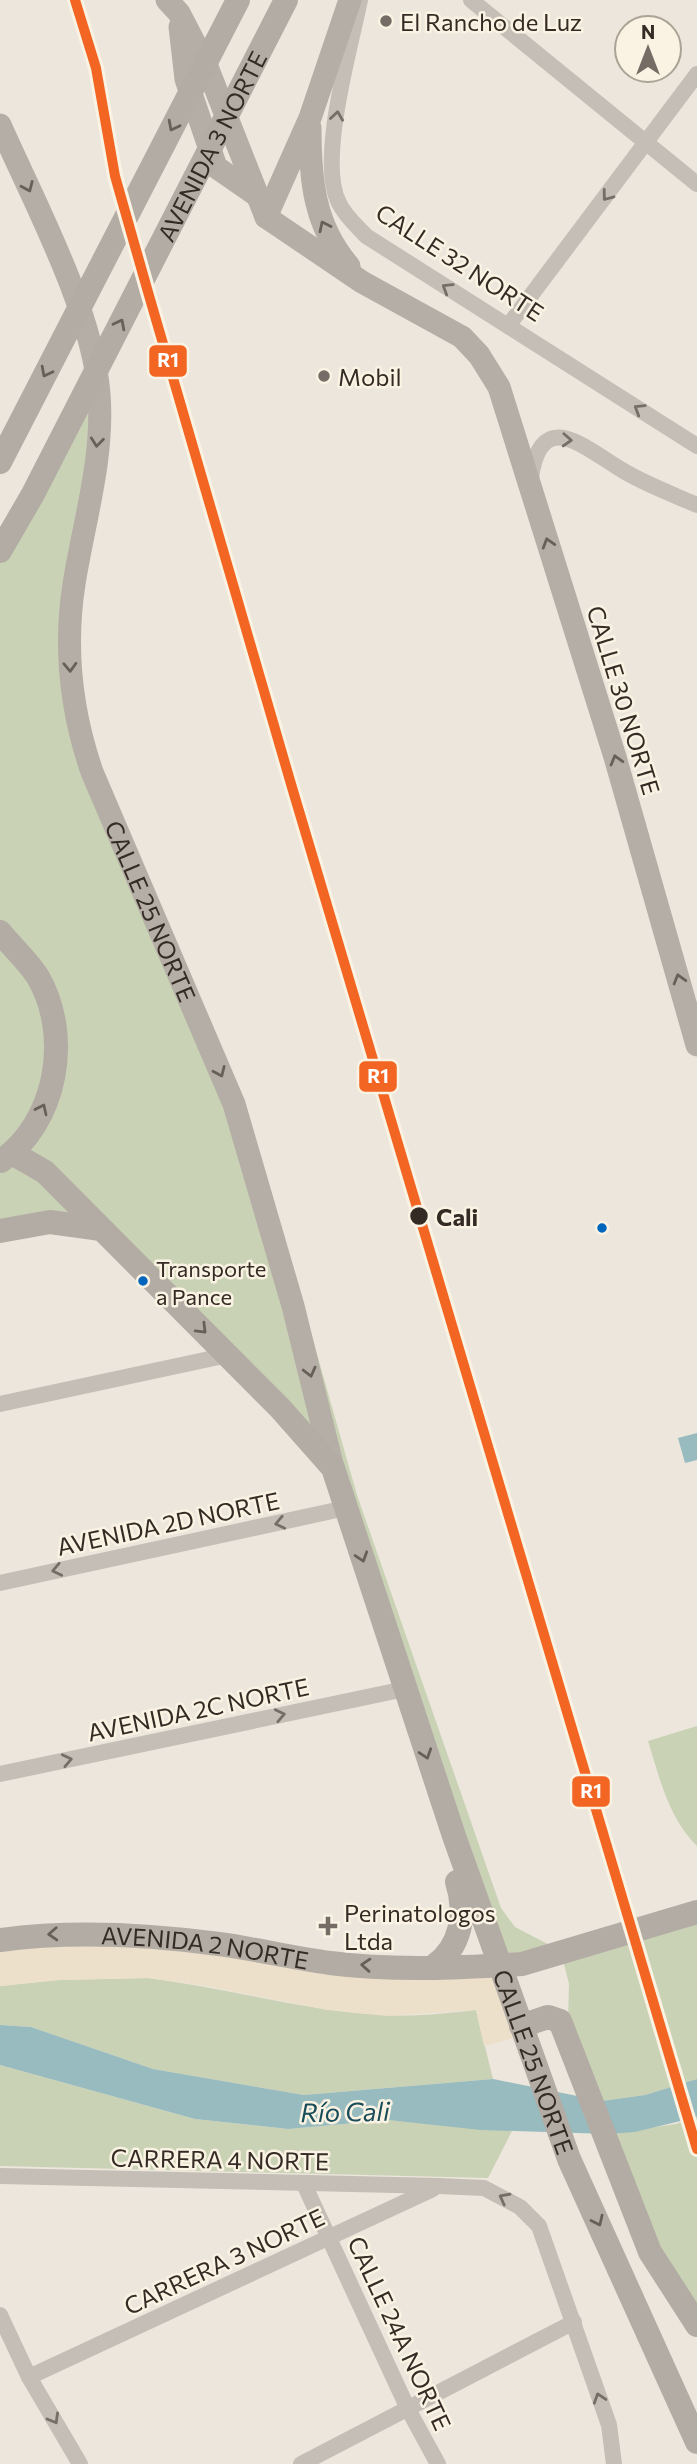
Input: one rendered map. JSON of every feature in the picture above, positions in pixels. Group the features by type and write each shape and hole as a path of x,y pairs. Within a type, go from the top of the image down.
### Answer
{"main road":[{"name":"AVENIDA 3 NORTE","path":"0,462 237,0"},
{"name":"AVENIDA 3 NORTE","path":"0,551 33,494 286,0"},
{"path":"266,217 310,118 351,0"},
{"path":"173,6 207,67 266,217 362,282"},
{"path":"310,118 310,175 318,214 336,251 362,282"},
{"name":"CALLE 25 NORTE","path":"0,125 69,280 89,344 99,394 93,486 74,585 69,630 71,680 79,735 92,772 234,1104 293,1306 333,1468 454,1836 569,2159 666,2367 697,2442"},
{"name":"CALLE 30 NORTE","path":"362,282 461,337 492,374 499,387 615,757 697,1045"},
{"path":"0,932 38,978 54,1019 57,1056 51,1088 38,1118 6,1157"},
{"name":"CALLE 25 NORTE","path":"6,1157 45,1172 228,1355 333,1468"},
{"path":"0,1231 50,1222 101,1229"},
{"path":"434,1966 449,1956 460,1926 462,1907 453,1870 454,1836"},
{"name":"AVENIDA 2 NORTE","path":"0,1940 45,1934 95,1933 219,1944 331,1963 400,1968 499,1965 522,1964 697,1912"},
{"path":"523,2031 548,2017 560,2021 607,2149 650,2252 697,2325"}],"street":[{"name":"CALLE 32 NORTE","path":"360,0 333,146 334,188 338,202 366,236 697,446"},
{"path":"471,0 697,184"},
{"path":"508,326 697,74"},
{"path":"530,484 537,450 544,444 566,438 579,441 623,471 697,505"},
{"path":"0,1404 228,1355"},
{"name":"AVENIDA 2D NORTE","path":"0,1583 346,1508"},
{"name":"AVENIDA 2C NORTE","path":"0,1774 405,1689"},
{"name":"CARRERA 4 NORTE","path":"0,2176 439,2186"},
{"name":"CALLE 24A NORTE","path":"304,2184 408,2409 438,2464"},
{"path":"439,2186 484,2189 520,2207 539,2226 608,2425 614,2464"},
{"name":"CARRERA 3 NORTE","path":"29,2377 439,2186"},
{"path":"0,2315 29,2377 79,2464"},
{"path":"301,2464 574,2322"}],"green space":[{"path":"96,374 74,585 79,735 277,1213 357,1495 501,1908 515,1927 561,1951 697,1912 697,2079 645,2095 602,2101 568,2022 569,1984 561,1952 499,1965 333,1468 101,1229 0,1231 0,551"},
{"path":"697,1726 697,1846 672,1810 648,1741"},
{"path":"148,1978 355,2013 408,2015 476,2010 493,2079 304,2095 153,2069 31,2027 0,2025 0,1986 59,1980"},
{"path":"0,2065 195,2119 288,2129 388,2120 512,2131 488,2178 0,2166"},
{"path":"697,2117 697,2325 608,2134 676,2124"}],"shaded area":[{"path":"0,1940 499,1965 525,2035 484,2046 476,2010 388,2016 327,2010 206,1986 148,1978 59,1980 0,1986"}],"water":[{"path":"697,1433 697,1460 685,1463 678,1438"},
{"name":"Río Cali","path":"0,2025 31,2027 153,2069 304,2095 493,2079 602,2101 645,2095 697,2079 697,2117 635,2132 608,2134 481,2130 388,2120 288,2129 195,2119 0,2065"}],"transit line":[{"name":"R1","path":"75,0 96,68 115,176 148,292 291,784 697,2149"}],"place":[{"name":"El Rancho de Luz","path":"386,21"},
{"name":"Mobil","path":"324,376"},
{"name":"Cali","path":"419,1216"},
{"name":"Transporte a Pance","path":"143,1281"},
{"name":"Perinatologos Ltda","path":"328,1926"}]}
